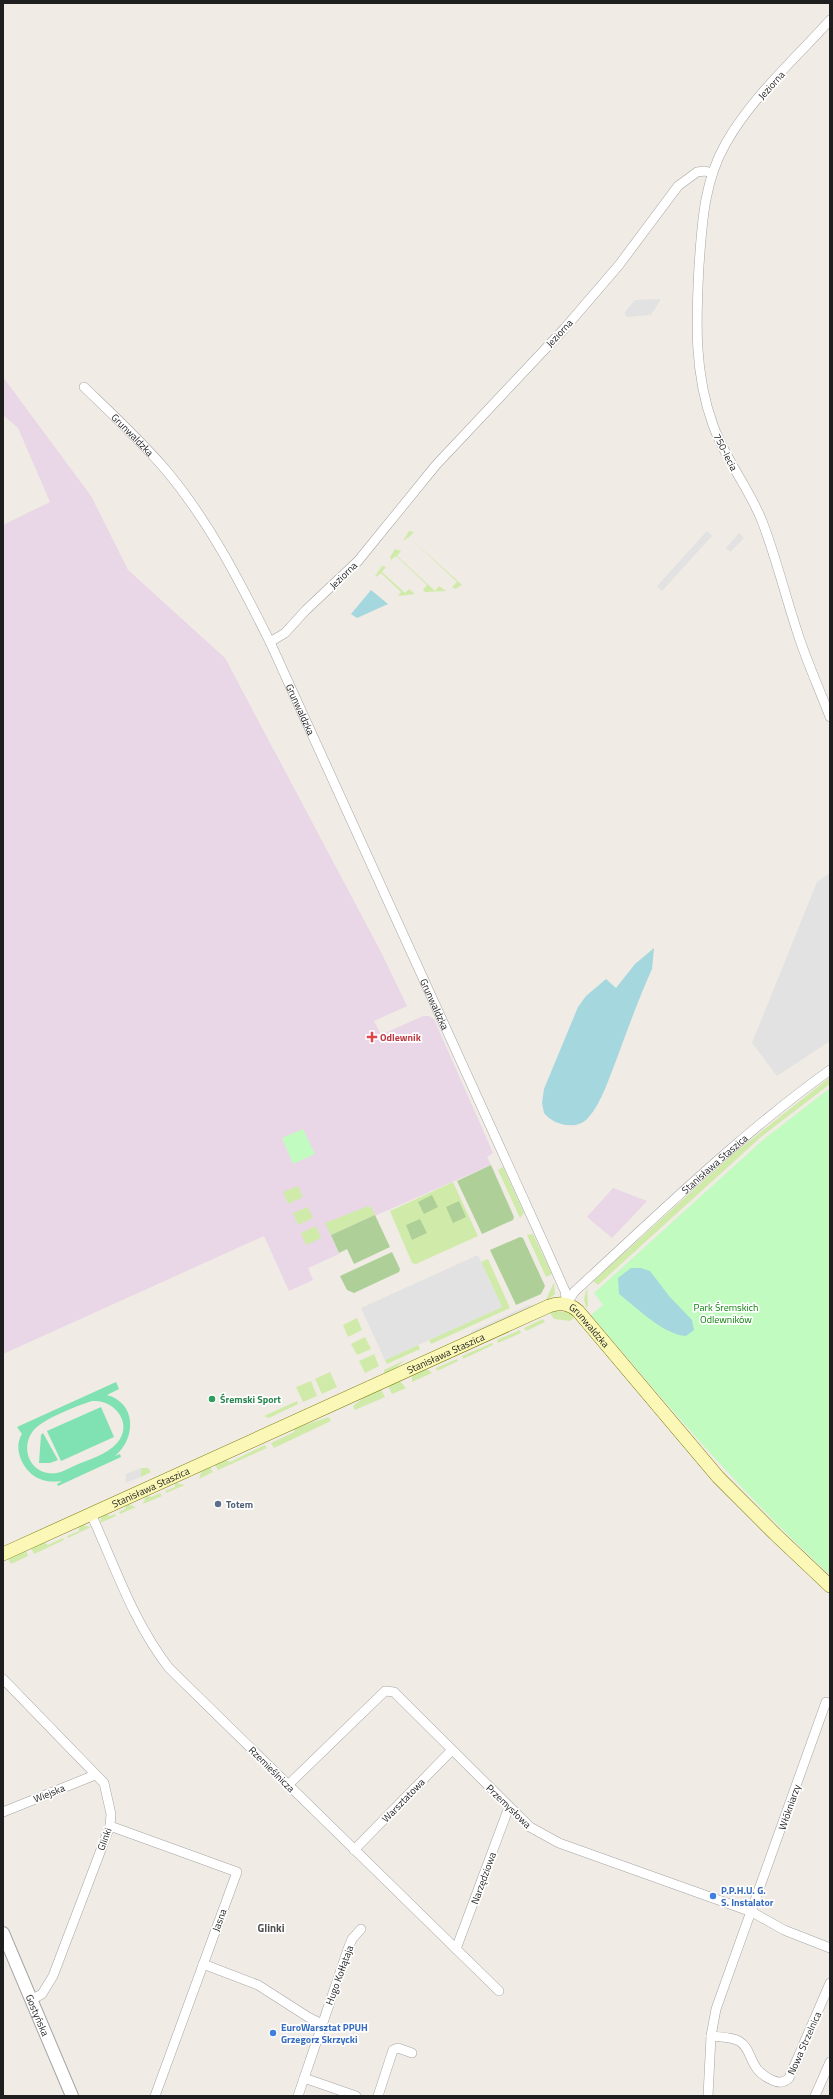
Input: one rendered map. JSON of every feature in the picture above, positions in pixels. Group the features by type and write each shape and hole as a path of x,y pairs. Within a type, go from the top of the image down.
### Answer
{"main road":[{"name":"Stanisława Staszica","path":"3,1554 549,1306 567,1304"},
{"name":"Grunwaldzka","path":"567,1304 578,1311 722,1482 830,1586"}],"street":[{"name":"Jeziorna","path":"270,642 285,633 306,610 353,566 428,474 475,421 564,329 619,265 678,186 697,172 705,171 712,173 723,149 738,124 830,20"},
{"name":"750-lecia","path":"712,173 703,215 697,297 697,349 702,388 717,435 762,522 799,637 830,717"},
{"name":"Grunwaldzka","path":"84,387 151,454 177,484 233,569 270,642 548,1253 565,1292 567,1304"},
{"name":"Stanisława Staszica","path":"567,1304 574,1292 716,1161 769,1116 830,1070"},
{"name":"Rzemieślnicza","path":"91,1514 141,1627 169,1668 499,1991"},
{"name":"Glinki","path":"3,1679 104,1783 111,1814 110,1826 53,1976 42,1994 31,2000"},
{"name":"Przemysłowa","path":"288,1785 385,1691 394,1692 401,1697 530,1827 559,1843 752,1912 784,1930 830,1948"},
{"name":"Włókniarzy","path":"752,1912 826,1702"},
{"name":"Warsztatowa","path":"354,1850 452,1750"},
{"name":"Wiejska","path":"3,1812 95,1775"},
{"name":"Narzędziowa","path":"456,1949 509,1807"},
{"name":"Jasna","path":"110,1826 237,1872 155,2096"},
{"path":"708,2096 711,2036 716,2009 752,1912"},
{"name":"Hugo Kołłątaja","path":"298,2096 349,1946 361,1929"},
{"name":"Gostyńska","path":"3,1933 72,2096"},
{"path":"203,1964 258,1985 308,2017 322,2024"},
{"name":"Nowa Strzelnica","path":"711,2036 738,2041 745,2046 761,2076 777,2082 785,2081 789,2078 830,1983"},
{"path":"378,2096 393,2050 398,2048 412,2053"},
{"path":"815,2096 830,2062"},
{"path":"304,2078 356,2096"}],"shaded area":[{"path":"661,299 651,315 626,317 625,312 635,300"},
{"path":"3,377 91,496 128,570 225,658 381,952 407,1006 374,1021 381,1035 423,1016 429,1016 434,1019 493,1153 487,1157 491,1165 331,1235 339,1254 308,1268 313,1280 289,1291 264,1236 3,1354 3,525 50,502 18,428 3,415"},
{"path":"707,531 712,536 662,591 657,586"},
{"path":"739,533 744,538 730,552 726,548"},
{"path":"830,873 830,1041 777,1076 752,1043 817,882"},
{"path":"613,1188 647,1201 612,1238 587,1217"},
{"path":"478,1255 502,1307 385,1360 361,1308"},
{"path":"529,1305 534,1306 470,1336 472,1331"},
{"path":"141,1468 141,1477 125,1483 126,1474"}],"green space":[{"path":"409,531 414,532 403,541"},
{"path":"409,537 462,585 455,589 452,587 457,582"},
{"path":"395,549 401,551 397,556 435,591 439,586 446,591 425,592 423,590 427,585 396,556 391,560 390,557"},
{"path":"382,566 386,567 382,572 405,593 409,589 415,594 398,596 401,592 381,573 376,577 375,576"},
{"path":"830,1077 830,1084 761,1137 598,1285 593,1281 733,1154"},
{"name":"Park Śremskich Odlewników","path":"830,1088 830,1575 798,1545 706,1449 591,1315 603,1305 594,1293 764,1139"},
{"path":"303,1129 315,1154 293,1164 282,1138"},
{"path":"491,1165 514,1217 513,1220 482,1234 457,1181"},
{"path":"503,1167 524,1213 520,1218 498,1170"},
{"path":"453,1182 478,1236 416,1264 412,1263 390,1211"},
{"path":"298,1186 303,1197 288,1204 283,1192"},
{"path":"432,1195 438,1207 424,1214 418,1202"},
{"path":"459,1201 466,1217 453,1223 446,1207"},
{"path":"368,1206 372,1208 375,1215 331,1235 325,1223"},
{"path":"308,1207 313,1218 298,1225 293,1213"},
{"path":"375,1215 390,1247 354,1264 347,1249 339,1253 331,1235"},
{"path":"420,1219 427,1233 412,1240 406,1225"},
{"path":"316,1226 321,1238 306,1245 301,1233"},
{"path":"533,1234 552,1274 546,1277 527,1235"},
{"path":"520,1237 523,1238 545,1286 541,1294 516,1305 490,1250"},
{"path":"392,1252 400,1269 399,1272 354,1293 347,1290 340,1276"},
{"path":"488,1259 510,1308 431,1344 429,1340 502,1307 481,1262"},
{"path":"554,1282 555,1294 545,1302"},
{"path":"587,1287 588,1306 586,1308 584,1299"},
{"path":"555,1311 567,1312 575,1317 570,1321 554,1319 550,1313"},
{"path":"357,1318 362,1330 348,1337 343,1325"},
{"path":"543,1319 545,1322 526,1331 524,1328"},
{"path":"520,1330 521,1333 498,1343 497,1340"},
{"path":"365,1337 371,1349 357,1355 351,1344"},
{"path":"492,1343 493,1345 463,1359 462,1356"},
{"path":"418,1345 420,1349 387,1364 385,1360"},
{"path":"374,1354 379,1366 365,1373 359,1361"},
{"path":"457,1359 458,1361 437,1371 436,1368"},
{"path":"405,1360 393,1370 384,1374 384,1370"},
{"path":"427,1369 432,1373 412,1382 412,1376"},
{"path":"330,1372 337,1387 322,1394 315,1379"},
{"path":"311,1381 317,1396 303,1402 296,1387"},
{"path":"400,1381 406,1388 392,1394 388,1386"},
{"path":"116,1382 119,1389 107,1395 117,1399 124,1406 128,1413 130,1422 130,1431 127,1440 122,1449 115,1456 120,1454 121,1457 58,1486 57,1484 62,1481 45,1481 29,1472 21,1460 19,1453 19,1440 22,1434 17,1427","holes":["92,1401 100,1401 114,1408 120,1414 123,1421 124,1428 122,1436 113,1447 102,1454 61,1472 48,1473 41,1471 31,1462 28,1456 27,1443 29,1437 38,1426 60,1413"]},
{"path":"381,1389 385,1397 355,1410 353,1406 366,1396"},
{"path":"297,1401 298,1404 269,1418 264,1416"},
{"path":"101,1407 114,1437 61,1461 47,1431"},
{"path":"329,1417 331,1421 274,1448 271,1443 294,1432 295,1428"},
{"path":"43,1433 58,1460 50,1463 39,1463 41,1435"},
{"path":"265,1445 267,1448 218,1470 215,1465 225,1460 230,1462"},
{"path":"210,1467 213,1472 199,1479 201,1472"},
{"path":"141,1468 148,1468 151,1472 141,1477"},
{"path":"175,1483 185,1485 166,1493 165,1491 175,1487"},
{"path":"160,1493 162,1496 143,1504 146,1496 151,1497"},
{"path":"127,1504 136,1507 120,1514 119,1512 125,1509"},
{"path":"105,1514 110,1516 115,1514 116,1516 100,1523 101,1518"},
{"path":"82,1525 91,1527 68,1538 67,1536 79,1531 79,1526"},
{"path":"63,1538 64,1540 34,1554 31,1548 44,1542 48,1545"},
{"path":"26,1551 28,1556 11,1564 8,1559"}],"water":[{"path":"371,590 388,604 357,618 351,614"},
{"path":"654,948 652,969 608,1082 593,1112 583,1122 578,1124 565,1125 553,1121 544,1113 542,1103 544,1089 578,1007 586,996 606,979 616,988 635,964"},
{"path":"631,1268 641,1268 650,1271 669,1296 692,1320 694,1330 686,1336 669,1331 651,1320 619,1294 618,1278"}],"place":[{"name":"Odlewnik","path":"372,1037"},
{"name":"Śremski Sport","path":"212,1399"},
{"name":"Totem","path":"218,1504"},
{"name":"P.P.H.U. G. S. Instalator","path":"713,1896"},
{"name":"EuroWarsztat PPUH Grzegorz Skrzycki","path":"273,2033"}],"district":[{"name":"Glinki","path":"271,1928"}]}
